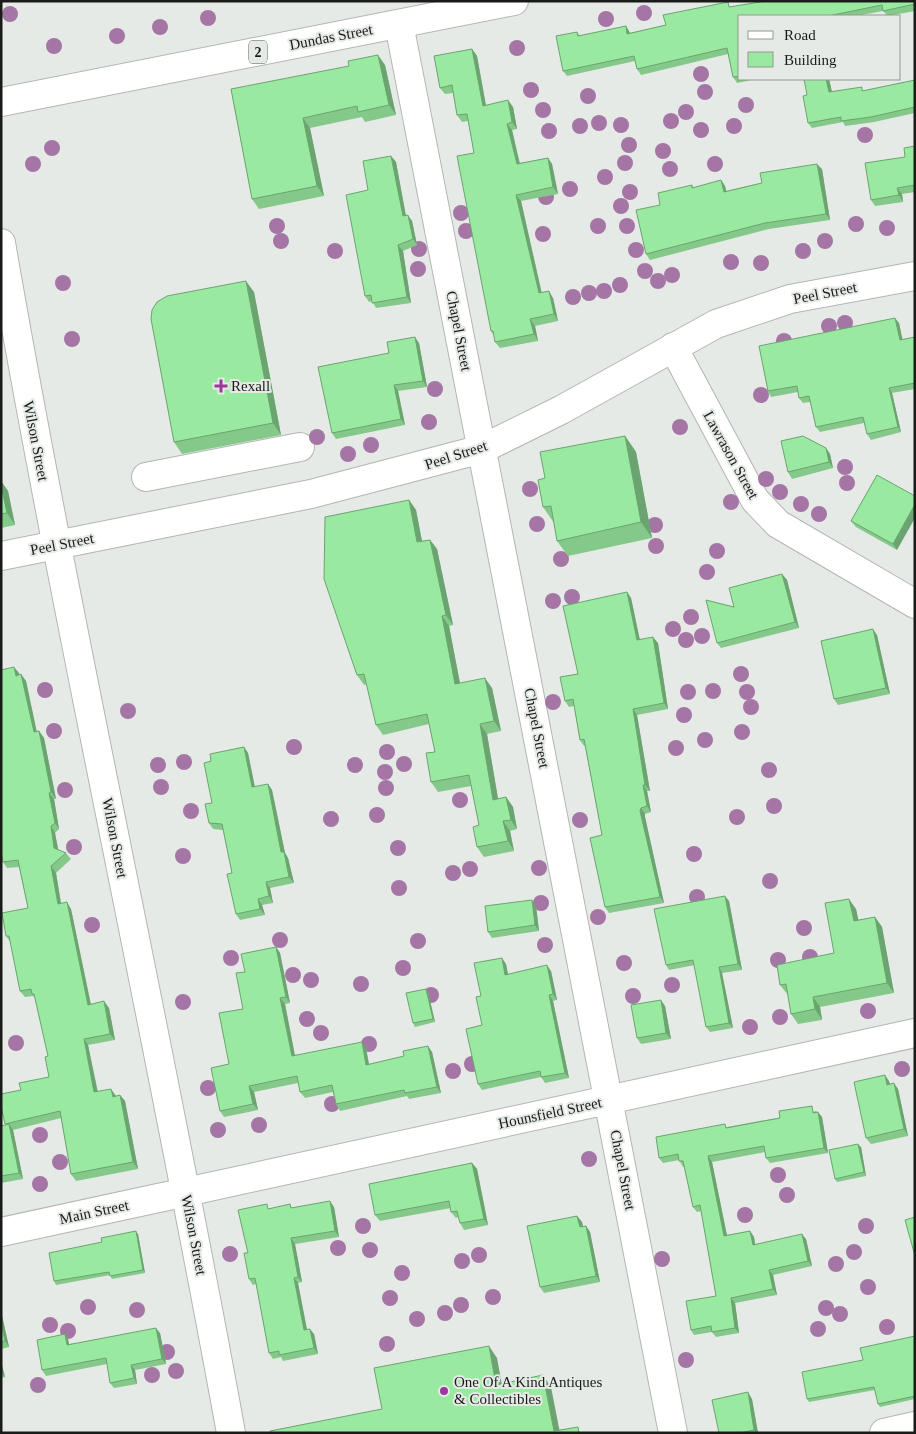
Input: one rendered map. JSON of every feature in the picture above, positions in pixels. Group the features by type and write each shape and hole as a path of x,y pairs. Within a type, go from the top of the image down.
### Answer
{"street":[{"name":"Dundas Street","path":"1,102 514,1"},
{"name":"Chapel Street","path":"399,24 610,1101 673,1433"},
{"name":"Wilson Street","path":"1,243 6,304 186,1192 231,1433"},
{"name":"Peel Street","path":"1,556 311,494 482,449 561,410 716,324 790,299 915,276"},
{"name":"Lawrason Street","path":"673,347 754,500 778,524 915,604"},
{"path":"146,476 300,447"},
{"name":"Hounsfield Street","path":"186,1192 610,1101 853,1045 915,1034"},
{"name":"Main Street","path":"1,1232 186,1192"},
{"path":"884,1433 915,1426"}],"building":[{"path":"766,1 915,1 915,4 883,11 882,5 833,15 738,15 738,76 733,77 727,48 637,69 634,56 563,71 556,36 577,32 578,36 626,26 627,34 666,25 663,15 728,2 729,7"},
{"path":"472,49 483,106 508,100 512,122 507,124 517,164 548,158 553,187 516,195 539,293 549,291 554,314 530,319 534,334 495,342 493,331 491,331 457,156 474,153 467,114 457,115 452,85 440,88 434,56"},
{"path":"378,55 389,105 358,112 357,106 303,118 317,186 252,199 231,89 349,66 348,61"},
{"path":"804,80 826,80 829,92 862,87 862,91 915,80 915,107 871,117 841,121 841,117 808,123 803,96 807,95"},
{"path":"915,146 915,185 897,188 899,195 871,200 865,163 905,157 904,148"},
{"path":"391,156 403,216 408,215 413,239 398,245 407,297 372,303 371,295 365,296 346,195 368,190 363,161"},
{"path":"817,164 826,214 765,223 646,254 636,210 660,205 658,193 692,185 692,188 721,180 724,192 762,183 760,173"},
{"name":"Rexall","path":"246,281 273,423 174,442 151,319 152,310 157,302 167,296"},
{"path":"895,318 900,340 915,337 915,383 889,388 898,427 867,434 863,417 816,427 809,396 799,398 797,386 768,391 759,346"},
{"path":"415,337 423,381 394,385 401,419 332,433 318,367 389,353 387,342"},
{"path":"625,436 641,522 557,541 551,506 543,507 538,480 545,478 540,452"},
{"path":"803,436 826,448 829,462 788,472 781,441"},
{"path":"877,475 915,496 915,504 893,544 851,521"},
{"path":"1,485 7,513 1,514"},
{"path":"409,500 417,542 430,540 446,615 442,616 455,684 485,678 494,721 480,724 493,800 506,797 511,820 503,821 508,841 477,847 473,827 479,825 469,775 431,782 426,753 435,752 427,714 376,725 364,674 357,675 324,579 325,517"},
{"path":"782,574 795,622 717,643 706,600 734,607 729,588"},
{"path":"627,592 637,640 653,637 664,703 633,709 647,806 641,808 640,811 660,897 605,907 590,838 602,835 584,739 580,740 573,699 565,701 560,677 578,674 563,606"},
{"path":"873,629 886,688 834,699 821,641"},
{"path":"14,667 16,676 21,674 34,732 39,731 55,823 51,826 54,848 66,853 51,866 58,904 67,902 88,1005 104,1001 110,1034 84,1039 94,1092 111,1089 113,1097 120,1095 133,1162 71,1174 60,1111 5,1124 1,1106 1,1094 21,1090 19,1083 49,1077 45,1057 48,1056 34,994 32,994 31,989 20,991 9,936 6,936 2,913 28,908 18,860 3,862 1,853 1,670"},
{"path":"244,747 252,787 268,784 281,852 284,852 289,877 266,882 269,896 258,899 260,909 236,914 227,874 232,873 222,824 209,823 205,804 212,803 204,763 211,761 210,754"},
{"path":"725,896 738,964 719,967 729,1023 706,1027 693,960 666,965 654,909"},
{"path":"849,899 854,921 875,917 887,983 813,997 815,1009 791,1014 786,984 780,985 777,965 834,953 825,903"},
{"path":"532,900 535,925 488,932 485,906"},
{"path":"276,947 286,997 280,998 292,1056 362,1042 366,1065 404,1056 403,1051 428,1046 437,1087 405,1093 404,1090 336,1104 332,1085 300,1092 297,1076 249,1086 253,1104 220,1111 211,1068 229,1064 219,1013 243,1009 236,973 245,972 241,954"},
{"path":"502,958 505,975 547,965 553,994 549,995 565,1073 541,1077 540,1071 478,1084 466,1029 482,1025 476,997 481,996 474,963"},
{"path":"426,989 433,1019 413,1023 406,993"},
{"path":"661,1000 666,1033 637,1038 631,1005"},
{"path":"885,1075 887,1085 894,1083 904,1129 866,1138 854,1082"},
{"path":"812,1106 813,1113 818,1112 824,1148 766,1158 764,1146 708,1156 724,1236 750,1231 753,1245 802,1234 808,1261 769,1270 773,1289 731,1298 735,1328 712,1332 711,1326 691,1330 686,1301 716,1296 700,1205 693,1207 683,1161 679,1161 678,1154 659,1158 656,1137 725,1124 726,1128 780,1118 779,1111"},
{"path":"9,1124 19,1173 1,1176 1,1126"},
{"path":"858,1144 864,1172 835,1179 829,1150"},
{"path":"472,1163 484,1219 460,1223 457,1211 451,1212 449,1201 375,1215 369,1184"},
{"path":"330,1201 335,1231 291,1238 298,1277 294,1278 304,1330 310,1329 314,1348 279,1355 279,1351 269,1353 255,1278 249,1279 244,1253 248,1253 238,1210 267,1204 268,1209 290,1204 291,1208"},
{"path":"577,1216 580,1227 586,1226 596,1276 540,1287 527,1226"},
{"path":"915,1217 915,1256 905,1220"},
{"path":"136,1231 143,1270 110,1276 109,1272 54,1281 49,1253 102,1242 101,1238"},
{"path":"1,1323 5,1341 1,1342"},
{"path":"156,1328 162,1359 131,1365 134,1378 110,1383 106,1358 42,1370 37,1340 65,1334 67,1345"},
{"path":"915,1336 915,1396 878,1404 874,1387 807,1399 802,1372 863,1360 860,1348"},
{"name":"One Of A Kind Antiques & Collectibles","path":"489,1346 496,1385 543,1375 554,1431 578,1427 579,1433 270,1433 270,1431 382,1409 374,1368"},
{"path":"748,1392 754,1430 740,1433 719,1433 712,1400"}],"place":[{"name":"Rexall","path":"221,386"},
{"name":"One Of A Kind Antiques & Collectibles","path":"444,1391"}]}
